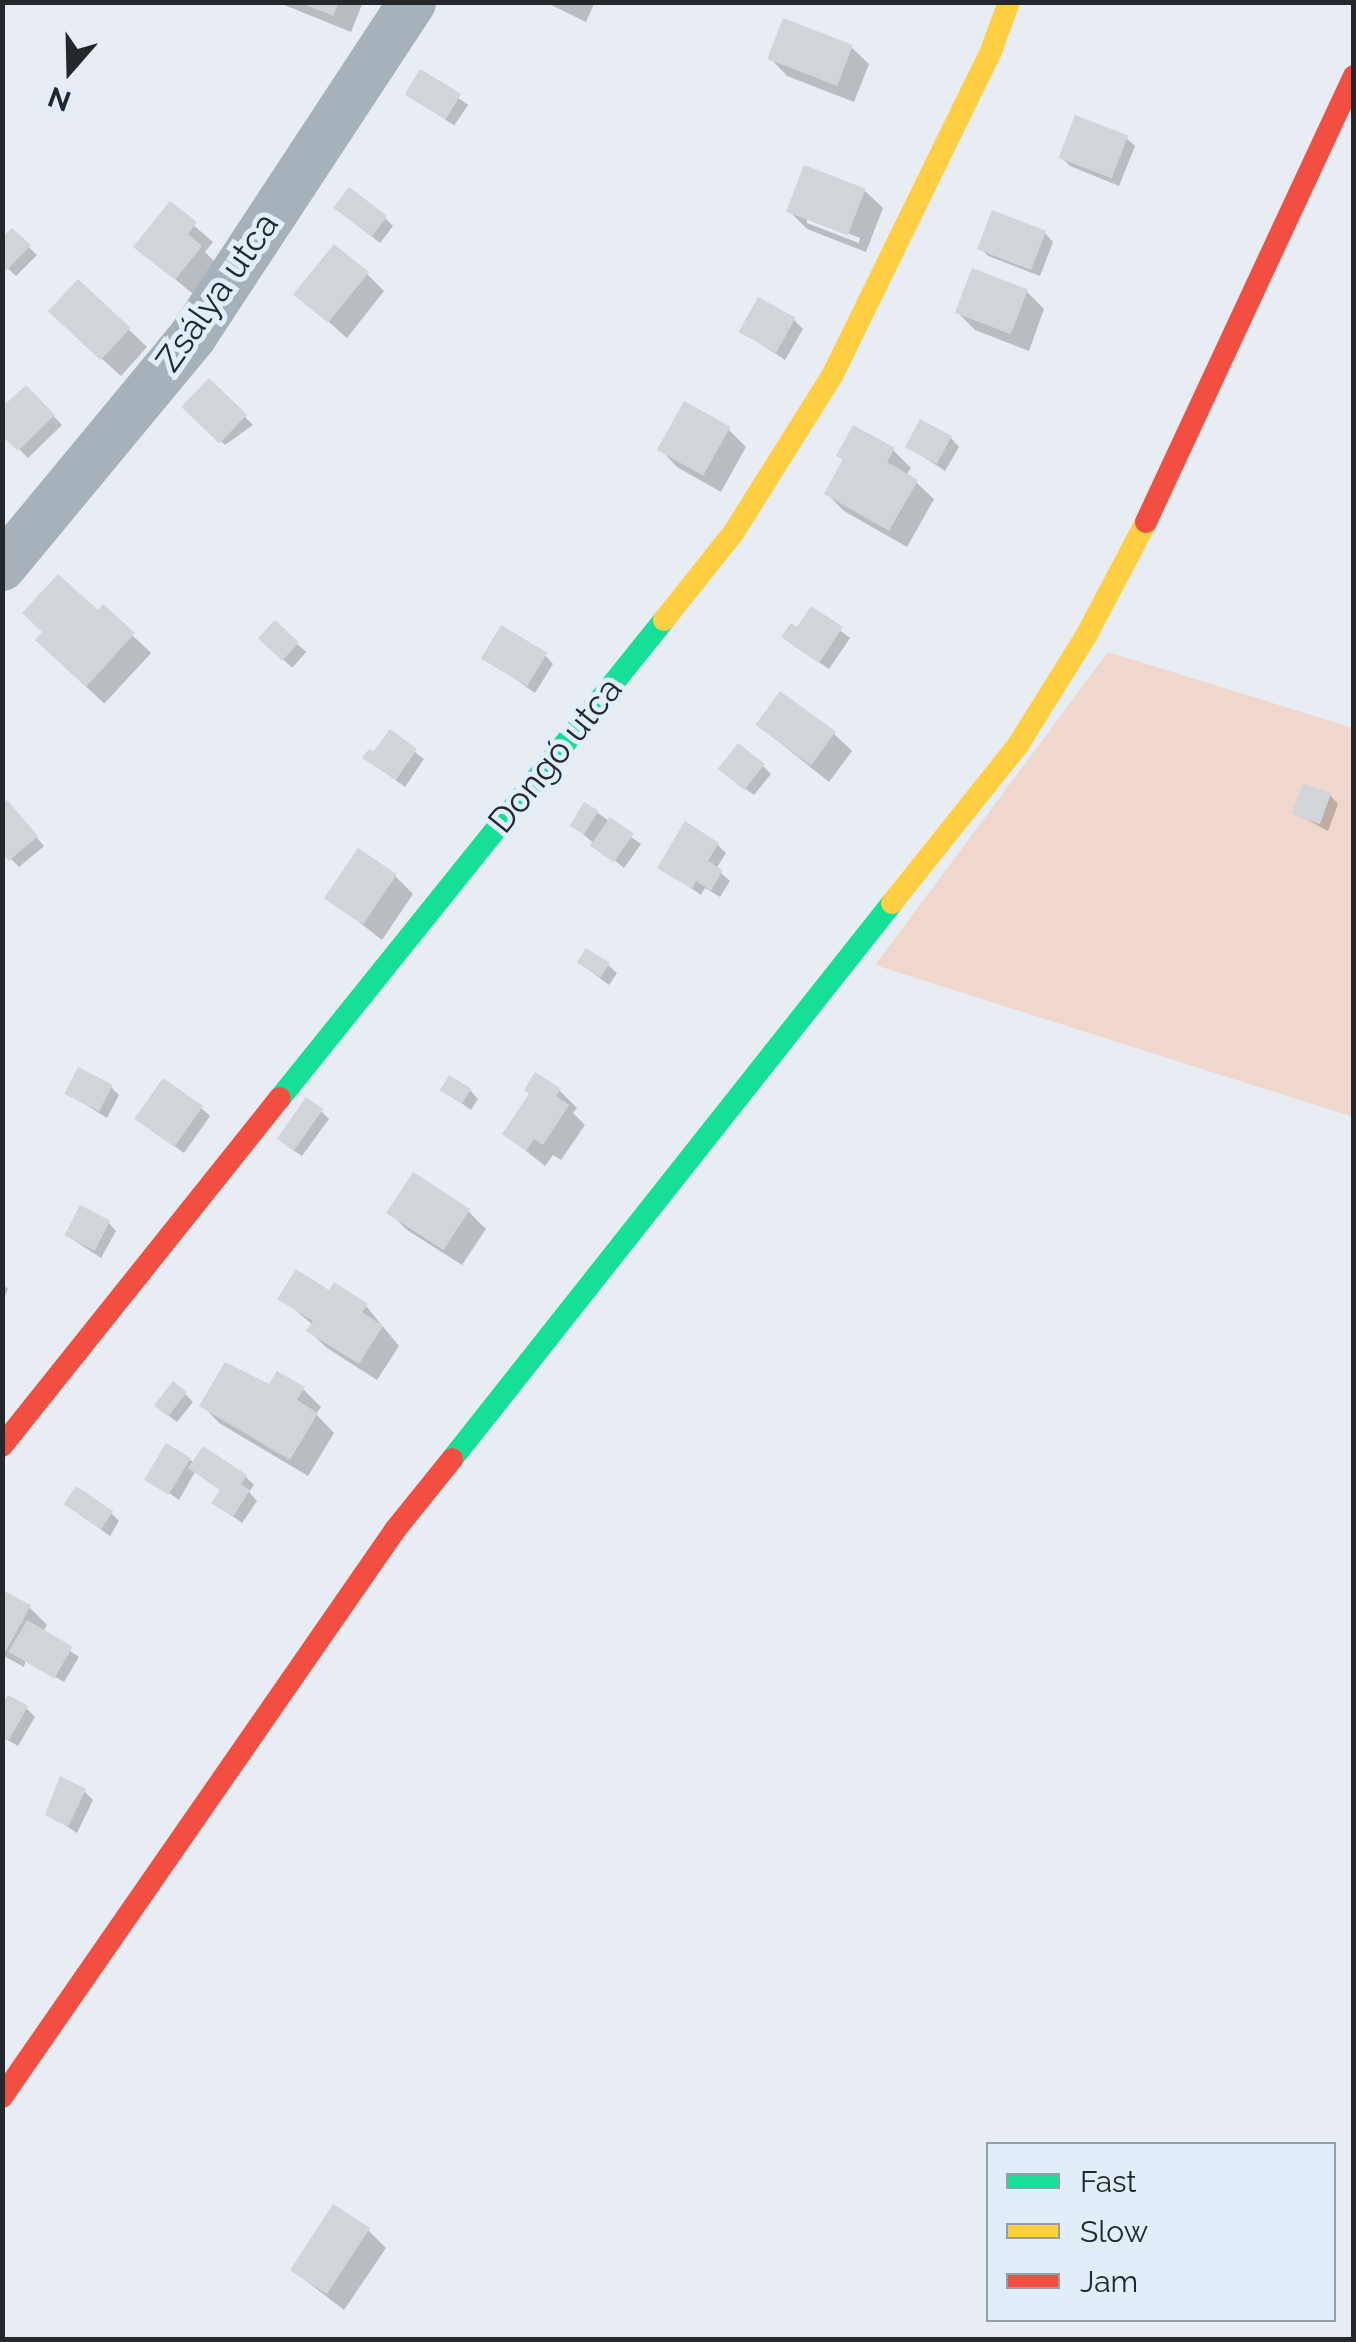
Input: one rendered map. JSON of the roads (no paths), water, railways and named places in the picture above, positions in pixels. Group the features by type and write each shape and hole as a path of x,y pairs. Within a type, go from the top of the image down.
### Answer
{"street":[{"name":"Zsálya utca","path":"2,567 193,336 412,2"},
{"name":"Dongó utca","path":"2,1446 734,532 832,376 991,51 1009,2"},
{"path":"2,2097 395,1530 1018,745 1086,636 1160,495 1354,76"}]}
